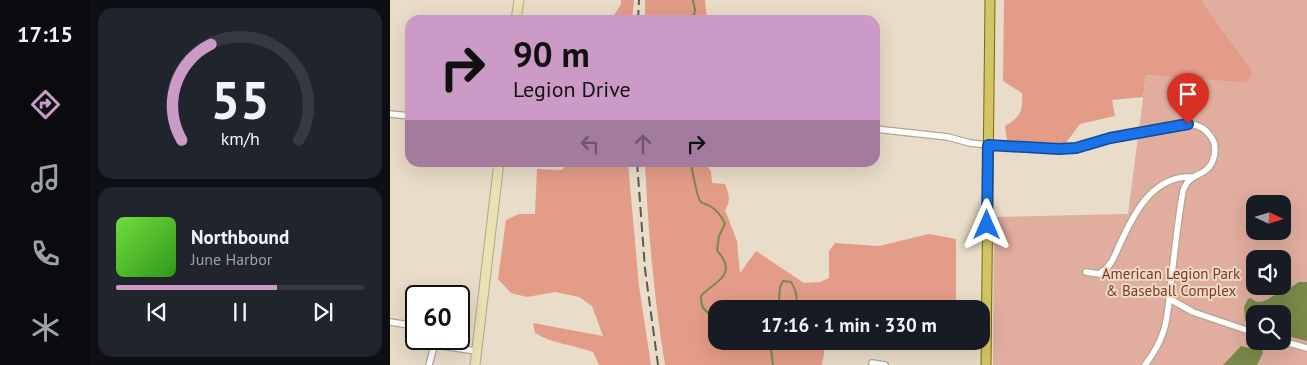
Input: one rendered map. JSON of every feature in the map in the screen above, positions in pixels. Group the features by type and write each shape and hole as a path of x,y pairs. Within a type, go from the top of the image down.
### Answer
{"main road":[{"path":"517,15 519,0"},
{"path":"986,365 990,0"},
{"path":"475,365 498,167"}],"street":[{"path":"390,114 405,116"},
{"path":"880,130 948,137 970,143 988,145 1059,149 1076,148 1110,138 1188,124 1197,125 1206,130 1213,140 1215,150 1213,161 1207,170 1192,177 1175,179 1155,190 1137,210 1110,264 1100,274 1086,272"},
{"path":"1145,365 1165,330 1182,197 1185,184 1192,177"},
{"path":"1170,299 1193,312 1246,329"},
{"path":"390,322 405,324"},
{"path":"1291,344 1307,348"},
{"path":"429,365 432,350"},
{"path":"469,350 476,351"},
{"path":"872,363 885,365"}],"green space":[{"name":"American Legion Park & Baseball Complex","path":"1201,0 1307,0 1307,365 993,365 994,217 1128,214 1146,75 1247,83 1253,72"}],"shaded area":[{"path":"621,0 634,0 632,15 614,15 621,4"},
{"path":"645,0 705,0 706,15 645,15"},
{"path":"1004,0 1201,0 1253,72 1247,83 1146,75 1143,97 1112,100 1115,116 1080,124 1065,144 1007,141 1005,126 1020,113 1022,93 1003,81"},
{"path":"565,167 628,167 639,286 651,365 599,365 593,352 542,337 535,333 533,323 603,336 592,306 579,297 555,292 527,297 511,293 498,279 506,220 519,214 535,214 537,169 561,170"},
{"path":"645,167 708,167 711,171 712,183 725,184 728,191 729,197 725,210 737,241 740,273 756,251 804,283 820,282 829,278 829,251 835,243 879,246 929,234 956,239 956,300 708,300 708,350 824,350 822,365 665,365 652,264"},
{"path":"1299,282 1307,282 1307,341 1291,337 1291,305 1246,305 1245,321 1244,307 1248,299 1251,298 1254,301 1261,302 1276,295 1291,295 1291,287"},
{"path":"1241,346 1246,347 1246,350 1262,350 1263,353 1257,365 1223,365"}],"waterway":[{"path":"693,0 694,15"},
{"path":"692,167 700,201 717,212 725,224 719,236 717,250 726,267 725,272 719,281 701,296 702,304 708,312"},
{"path":"779,300 780,287 783,281 791,282 796,300"},
{"path":"771,350 773,365"}],"railway":[{"path":"638,15 639,0"},
{"path":"637,167 645,269 658,365"}],"route":[{"path":"987,225 988,145 1059,149 1076,148 1095,144 1110,138 1188,124"}]}
